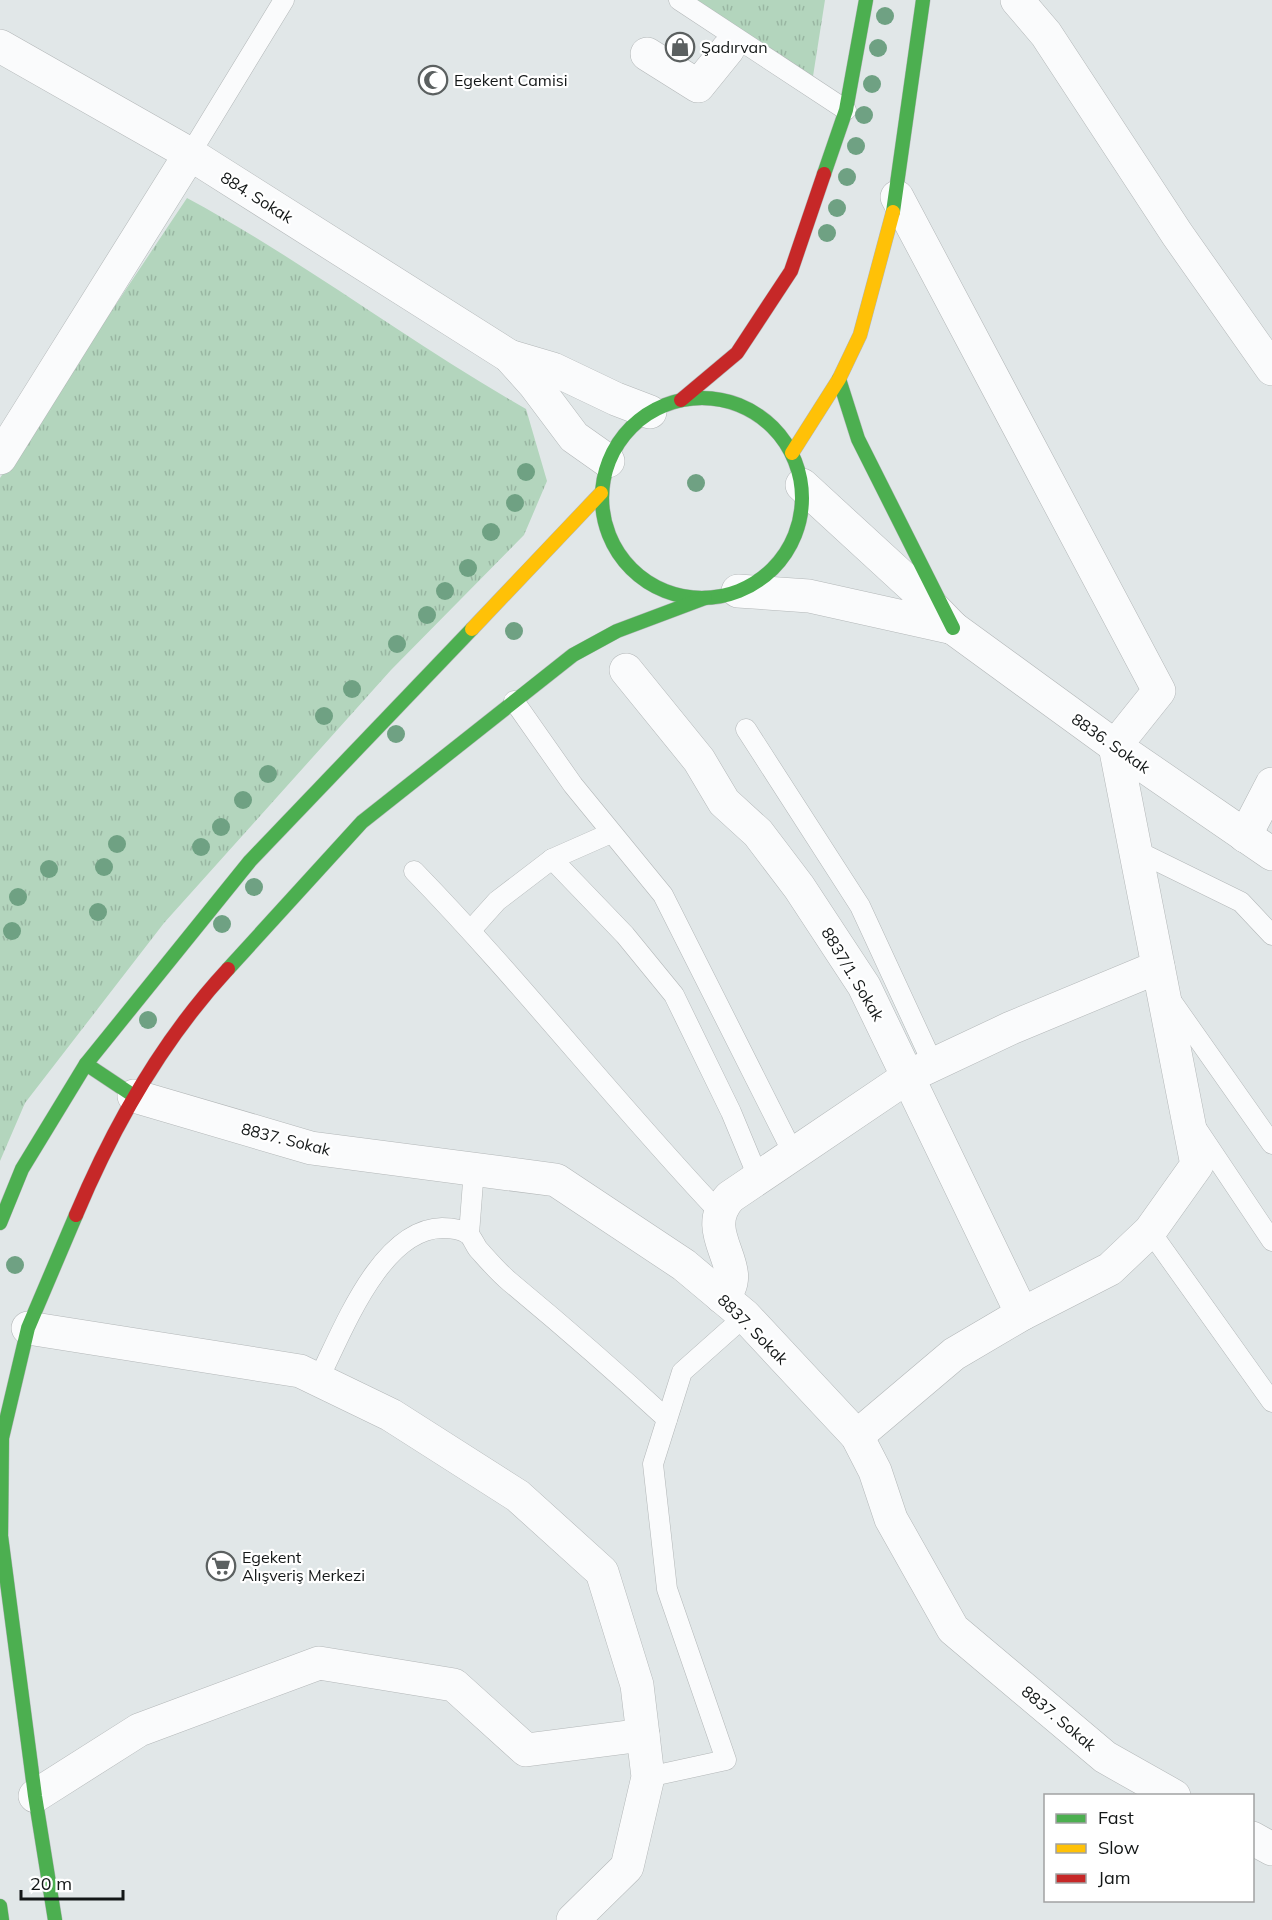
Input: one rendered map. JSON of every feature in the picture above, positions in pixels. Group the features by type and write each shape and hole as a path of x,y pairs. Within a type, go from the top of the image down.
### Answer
{"street":[{"path":"681,400 737,353 791,271 846,110 866,0"},
{"path":"792,453 839,379 860,335 897,197 923,0"},
{"path":"1017,0 1046,34 1177,234 1272,369"},
{"name":"884. Sokak","path":"0,46 190,154 509,356 535,385 574,437 608,461"},
{"path":"647,54 698,86 728,49"},
{"path":"0,458 190,154"},
{"path":"856,1436 954,1354 1022,1314 1110,1269 1150,1231 1197,1165 1115,746 1159,691 897,197"},
{"name":"884. Sokak","path":"509,356 553,369 616,399 650,412"},
{"path":"839,379 858,439 953,628"},
{"path":"705,598 672,594 643,579 620,555 605,526 602,493 608,461 625,433 650,412 681,400 714,398 745,407 773,426 792,453 802,485 801,518 788,549 766,574 738,591"},
{"path":"802,485 912,586 953,628"},
{"path":"0,1223 22,1168 86,1064 250,861 602,493"},
{"path":"55,1920 35,1796 1,1536 2,1438 28,1328 84,1196 134,1096 210,988 362,822 573,655 617,631 705,598 738,591 809,596 953,628"},
{"name":"8836. Sokak","path":"953,628 1115,746 1272,854"},
{"name":"8837/1. Sokak","path":"626,670 699,760 724,802 758,833 799,887 921,1070 1022,1314"},
{"path":"1245,836 1272,784"},
{"path":"733,1307 727,1292 732,1277 718,1235 719,1212 730,1197 921,1070 1074,1001 1160,977"},
{"path":"86,1064 134,1096"},
{"name":"8837. Sokak","path":"134,1096 310,1148 556,1180 684,1265 733,1307 856,1436 874,1471 891,1519 953,1629 1105,1757 1170,1794"},
{"path":"28,1328 300,1371 391,1415 518,1496 602,1572 637,1685 648,1777 627,1867 581,1918"},
{"path":"35,1796 139,1730 319,1663 454,1685 526,1750 643,1735"},
{"path":"1254,1840 1272,1849"},
{"path":"0,1906 2,1920"}],"lane":[{"path":"190,154 284,0"},
{"path":"679,0 846,110"},
{"path":"514,701 611,833 663,895 793,1153"},
{"path":"746,729 794,800 860,906 921,1070"},
{"path":"471,930 497,901 552,859 611,833"},
{"path":"1135,850 1241,902 1272,935"},
{"path":"552,859 625,935 674,995 731,1112 758,1177"},
{"path":"414,871 471,930 653,1142 719,1212"},
{"path":"1160,977 1272,1144"},
{"path":"1187,1113 1272,1241"},
{"path":"469,1234 474,1169"},
{"path":"318,1380 369,1280 405,1241 430,1229 457,1229 469,1234 477,1247 505,1278 602,1358 667,1419"},
{"path":"1150,1231 1272,1402"},
{"path":"648,1777 726,1760 667,1589 653,1464 682,1372 733,1307"}],"green space":[{"path":"679,0 825,0 811,89"},
{"path":"187,198 273,248 483,384 526,409 547,481 524,535 391,670 164,923 25,1103 0,1161 0,478"}],"traffic: fast":[{"path":"824,174 846,110 866,0"},
{"path":"893,212 923,0"},
{"path":"839,379 858,439 953,628"},
{"path":"702,398 721,400 749,410 779,435 794,460 800,479 802,498 800,517 790,545 765,575 740,590 721,596 702,598 683,596 655,586 625,561 610,536 604,517 602,498 604,479 614,451 639,421 664,406 683,400 702,398"},
{"path":"228,969 362,822 573,655 617,631 705,598"},
{"path":"0,1223 22,1169 86,1064 250,861 472,629"},
{"path":"86,1064 134,1096"},
{"path":"55,1920 35,1796 1,1536 2,1438 28,1328 76,1215"},
{"path":"0,1906 2,1920"}],"traffic: slow":[{"path":"792,453 839,379 860,335 893,212"},
{"path":"472,629 601,493"}],"traffic: jam":[{"path":"681,400 737,353 791,271 824,174"},
{"path":"76,1215 106,1149 161,1054 204,996 228,969"}],"place":[{"name":"Şadırvan","path":"680,47"},
{"name":"Egekent Camisi","path":"433,80"},
{"name":"Egekent Alışveriş Merkezi","path":"221,1566"}]}
